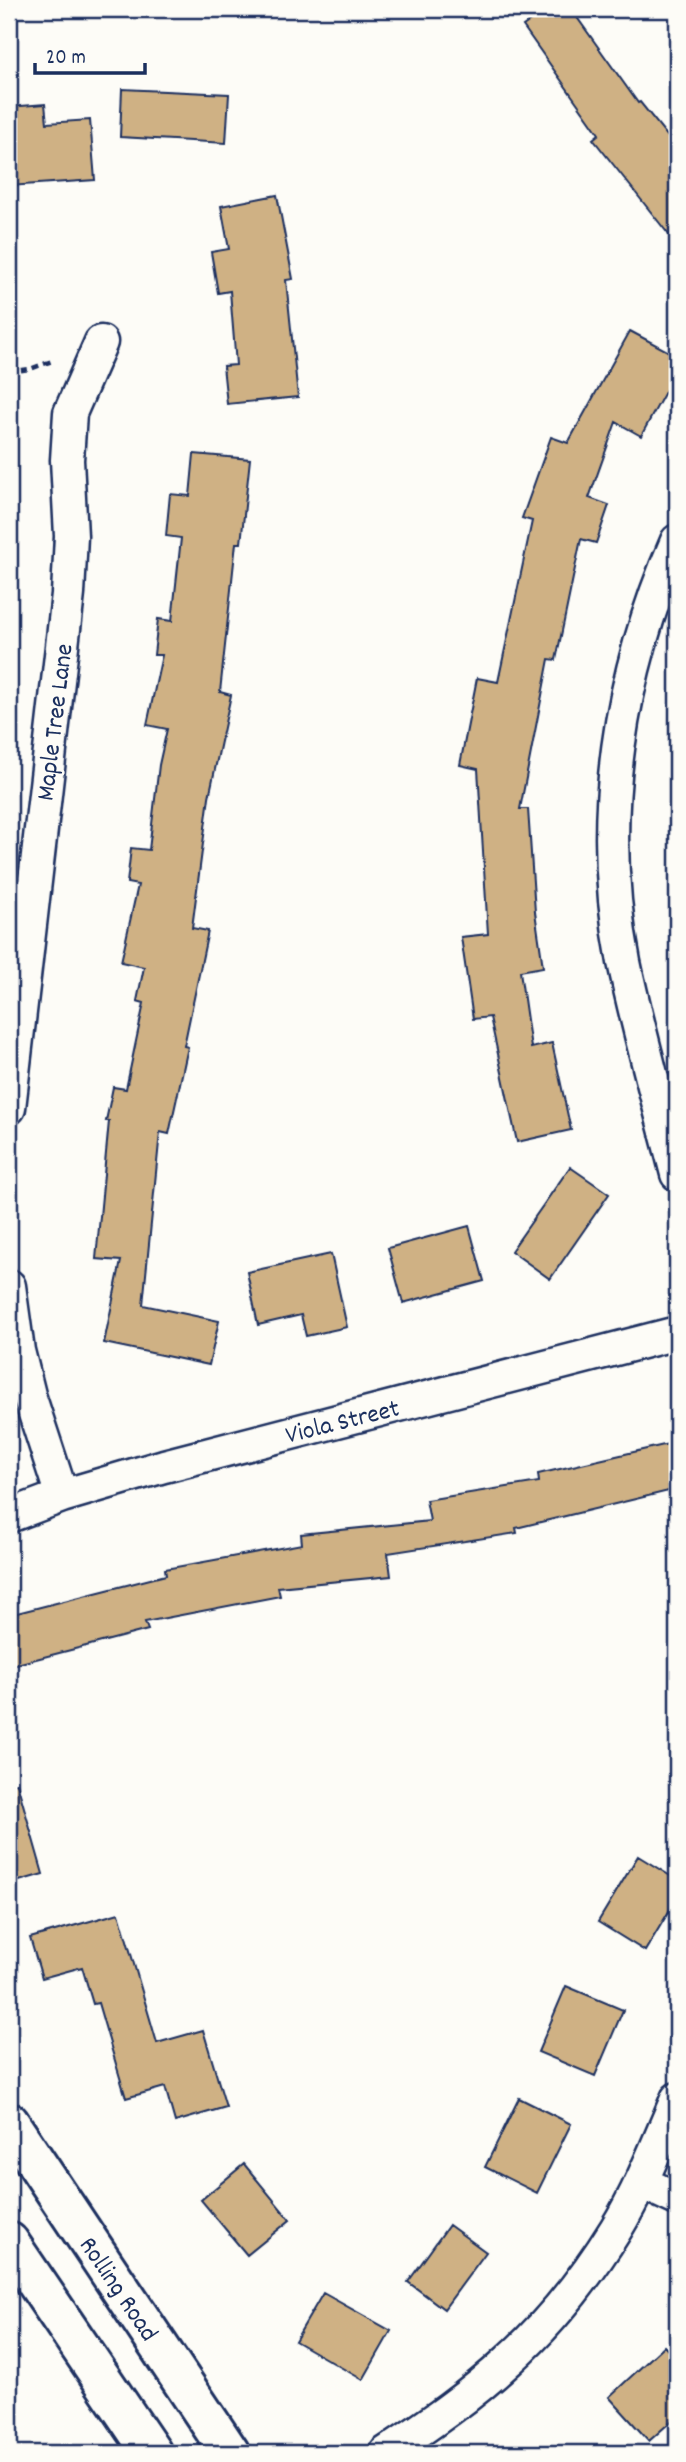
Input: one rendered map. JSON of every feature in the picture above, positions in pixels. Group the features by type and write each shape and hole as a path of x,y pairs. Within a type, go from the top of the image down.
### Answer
{"main road":[{"name":"Rolling Road","path":"9,2122 230,2453"},
{"path":"9,2242 152,2453"}],"street":[{"name":"Maple Tree Lane","path":"9,1108 68,594 71,536 67,460 70,413 101,342"},
{"path":"677,541 657,587 635,657 621,721 612,839 624,961 677,1174"},
{"path":"9,1286 18,1351 29,1395 62,1496"},
{"name":"Viola Street","path":"9,1516 62,1496 164,1466 677,1333"},
{"path":"386,2453 425,2427 508,2362 540,2329 617,2228 641,2182 677,2099"},
{"path":"641,2182 677,2199"}],"building":[{"path":"547,9 571,9 638,103 640,102 677,148 677,245 593,139 599,134 523,26"},
{"path":"122,89 229,94 226,143 120,137"},
{"path":"45,104 47,123 90,120 95,180 9,186 9,107"},
{"path":"277,195 293,279 286,280 298,397 227,404 223,366 236,365 230,291 218,293 211,252 229,249 221,206"},
{"path":"630,331 677,356 677,370 641,436 616,422 589,498 609,505 596,543 581,539 556,660 549,659 520,809 528,809 535,912 543,967 520,971 531,1048 552,1043 571,1130 517,1142 490,1017 473,1019 461,937 488,934 478,769 460,765 477,678 498,682 532,521 522,518 551,437 568,443"},
{"path":"194,454 250,459 241,543 236,543 220,692 231,695 209,797 192,928 208,931 184,1046 188,1047 169,1134 160,1132 143,1305 219,1321 209,1365 104,1343 121,1261 96,1259 109,1121 106,1121 113,1087 126,1089 144,1003 137,1001 144,967 121,962 138,885 127,883 131,848 149,850 159,765 167,729 147,725 162,655 154,655 158,619 172,621 181,538 166,536 170,494 190,496"},
{"path":"570,1167 609,1194 550,1279 511,1251"},
{"path":"469,1226 484,1281 403,1303 388,1248"},
{"path":"331,1254 347,1327 306,1336 301,1315 258,1325 247,1272"},
{"path":"677,1442 677,1489 516,1528 517,1533 388,1553 391,1576 278,1587 280,1596 145,1622 148,1630 9,1666 9,1615 166,1575 165,1569 302,1544 301,1534 430,1521 426,1500 539,1482 538,1474"},
{"path":"17,1783 43,1874 9,1884 9,1784"},
{"path":"638,1856 677,1880 677,1898 645,1951 598,1922"},
{"path":"119,1913 157,2043 203,2030 226,2107 175,2122 165,2087 126,2098 98,2003 93,2004 82,1967 42,1978 30,1938"},
{"path":"566,1986 623,2010 595,2076 538,2052"},
{"path":"519,2098 571,2124 537,2193 485,2167"},
{"path":"244,2164 290,2220 247,2255 201,2200"},
{"path":"449,2225 486,2252 444,2309 408,2282"},
{"path":"323,2293 391,2331 363,2380 295,2341"},
{"path":"664,2346 677,2360 677,2416 649,2441 609,2397"}]}
